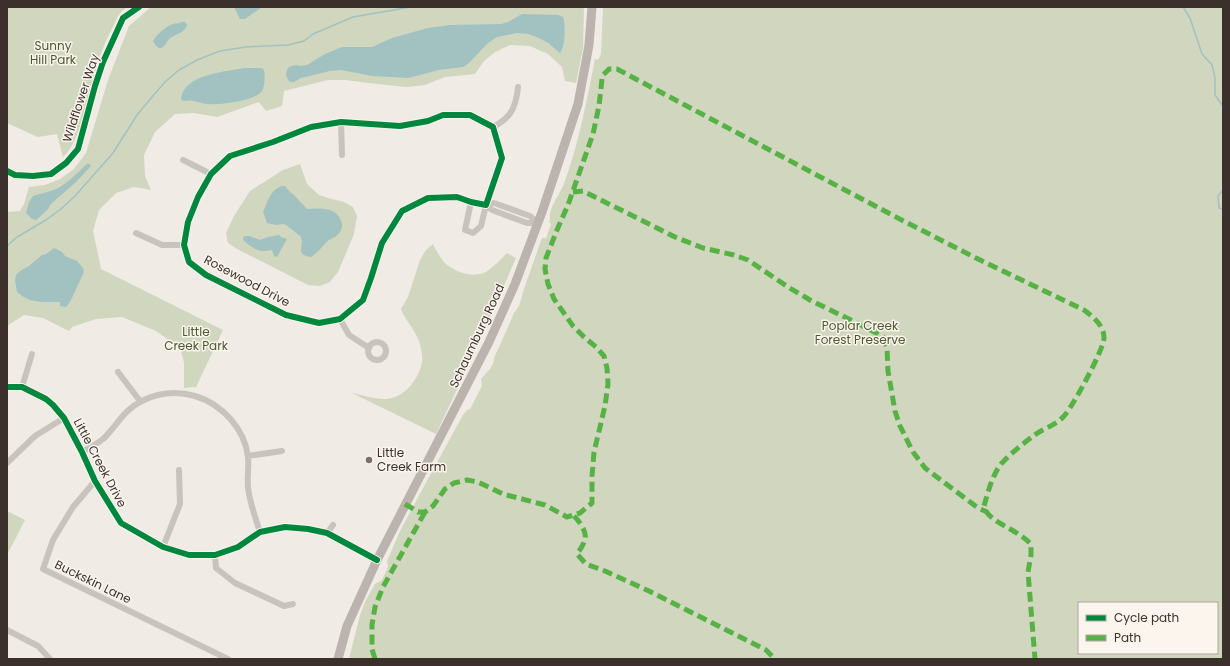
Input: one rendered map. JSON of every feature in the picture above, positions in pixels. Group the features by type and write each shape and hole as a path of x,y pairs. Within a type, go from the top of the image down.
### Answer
{"main road":[{"name":"Schaumburg Road","path":"338,659 347,626 377,560 489,342 538,223 578,104 589,45 592,7"}],"street":[{"name":"Wildflower Way","path":"7,171 15,174 33,176 51,174 66,163 78,149 94,86 102,62 123,18 138,7"},
{"path":"493,126 502,122 512,111 517,100 518,88"},
{"path":"136,233 162,245 184,245 188,222 198,197 211,174 230,156 273,142 311,127 341,122 400,126 428,121 443,115 470,115 493,126 502,158 486,205 481,226 473,233 465,230 471,202"},
{"path":"341,122 342,155"},
{"path":"183,160 211,174"},
{"name":"Rosewood Drive","path":"184,245 189,262 206,275 286,315 319,323 340,319 363,300 382,243 402,211 428,198 457,197 486,205 492,210 527,223 538,223"},
{"path":"340,319 349,335 369,348"},
{"path":"22,387 32,354"},
{"path":"118,372 140,401"},
{"name":"Little Creek Drive","path":"7,387 22,387 46,399 59,412 64,418 82,452 95,481 121,522 163,547 189,555 215,555 238,547 260,532 285,527 308,529 326,533 377,560"},
{"path":"82,452 103,438 124,413 140,401 150,397 168,393 192,395 209,402 223,411 242,436 248,456 248,486 254,517 260,532"},
{"path":"7,463 35,436 64,418"},
{"path":"248,456 282,451"},
{"path":"163,547 180,504 179,470"},
{"name":"Buckskin Lane","path":"95,481 73,507 53,540 43,569 228,659"},
{"path":"326,533 333,525"},
{"path":"215,555 216,568 235,583 284,606 293,604"},
{"path":"7,630 38,646 50,659"}],"green space":[{"name":"Sunny Hill Park","path":"7,7 128,7 118,16 105,44 100,56 80,127 70,149 63,157 57,134 38,137 7,123"},
{"name":"Little Creek Park","path":"151,7 584,7 583,48 576,83 565,81 562,67 548,54 530,46 510,45 495,52 484,61 475,74 445,77 425,85 406,87 345,80 328,80 284,91 282,106 266,111 259,102 217,117 194,113 175,114 155,132 144,155 145,176 151,190 134,187 116,193 99,210 93,231 101,269 223,330 196,387 184,388 184,362 180,348 156,331 122,317 96,319 72,327 69,331 43,318 24,315 7,326 7,212 20,211 24,204 29,187 45,185 60,179 74,169 86,153 108,80 129,26"},
{"name":"Poplar Creek Forest Preserve","path":"603,7 1223,7 1223,659 349,659 360,615 366,600 375,584 382,580 388,567 387,561 400,531 463,415 470,409 482,386 481,379 493,364 494,358 514,313 519,306 542,238 546,238 551,224 549,222 550,212 563,186 572,161 583,118 595,59 598,60 601,54"},
{"path":"300,164 307,184 319,195 344,202 353,207 357,216 354,234 338,272 330,282 320,286 308,285 237,249 228,243 226,233 234,216 250,191 283,170"},
{"path":"433,244 447,265 471,275 486,272 507,253 516,258 478,345 436,434 352,393 385,399 392,398 398,396 410,387 418,375 422,360 420,344 416,334 401,309 408,297 420,260 426,250"},
{"path":"7,511 25,520 7,555"}],"water":[{"path":"234,7 262,7 245,19 240,19"},
{"path":"522,14 558,15 563,17 564,36 563,46 560,53 539,38 528,34 517,33 497,37 488,43 468,64 463,67 439,70 408,78 372,76 341,70 330,71 290,82 286,75 289,67 295,65 307,65 325,54 342,47 372,47 392,38 428,28 450,25 501,24 508,22"},
{"path":"185,22 187,25 182,32 169,39 163,47 157,47 153,41 164,29 170,25"},
{"path":"244,68 262,68 264,70 265,75 263,89 252,97 237,102 213,104 205,104 190,100 183,101 181,99 189,84 197,79 216,73"},
{"path":"87,164 90,164 91,166 36,220 32,219 26,213 29,202 33,196 60,187"},
{"path":"282,186 285,186 307,209 327,209 339,216 342,224 341,230 311,257 306,256 301,252 302,242 300,236 286,225 267,223 263,212 272,193"},
{"path":"279,235 287,239 277,257 274,256 272,250 262,251 253,248 243,240 245,236 250,236 260,240"},
{"path":"54,248 62,252 65,256 77,261 83,268 84,272 70,302 66,307 60,306 60,302 40,302 30,300 17,292 15,280 16,275 42,255"}],"waterway":[{"path":"7,246 17,237 46,220 61,209 75,196 113,153 137,115 166,81 179,70 197,60 220,51 246,47 288,45 304,41 313,34 353,17 411,7"},
{"path":"1183,7 1190,18 1202,54 1212,65 1215,78 1215,95 1223,106"},
{"path":"1223,190 1218,196 1219,208 1223,209"}],"marked path":[{"path":"405,504 418,512 425,512 433,506 445,489 454,483 467,480 478,482 503,494 545,505 567,517 580,513 592,503 594,452 605,406 608,384 607,368 604,356 573,326 554,299 548,284 545,269 546,258 568,205 593,134 599,106 603,75 609,69 617,69 894,216 976,258 1084,310 1100,325 1104,333 1103,344 1074,402 1061,419 1036,434 1013,452 1001,464 993,479 984,506 986,511 993,519 1022,536 1031,544 1028,572 1035,659"},
{"path":"573,192 583,191 675,237 703,248 734,255 748,260 810,300 883,337 887,348 888,371 895,411 900,426 913,452 925,468 978,508 987,512"},
{"path":"375,659 372,649 372,625 375,607 383,587 425,512"},
{"path":"574,516 580,523 585,533 582,547 577,554 586,564 649,591 766,650 775,659"}],"cycle path":[{"path":"7,171 15,175 33,176 51,174 66,163 78,149 103,62 123,18 139,7"},
{"path":"443,115 470,115 493,127 502,158 486,205 457,197 428,198 402,211 382,243 363,300 340,319 319,323 286,315 206,275 189,262 184,245 188,222 198,197 211,174 230,156 273,142 311,127 341,122 400,126 428,121 443,115"},
{"path":"7,387 22,387 46,399 53,405 64,418 95,481 121,523 163,547 189,555 215,555 238,547 260,532 285,527 308,529 327,533 377,560"}],"place":[{"name":"Little Creek Farm","path":"369,460"}]}
